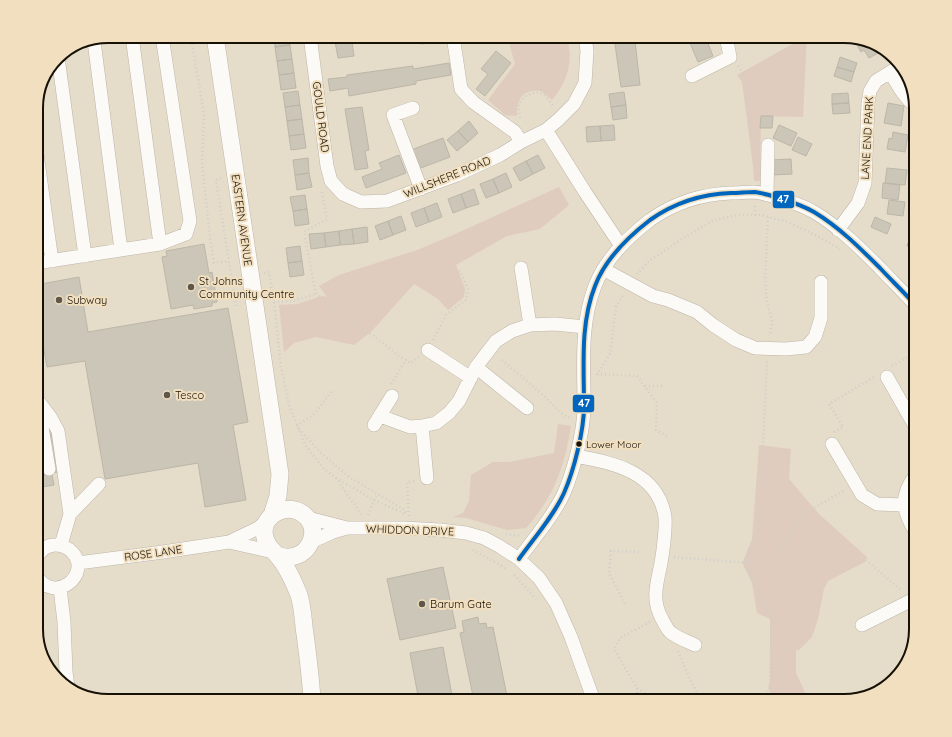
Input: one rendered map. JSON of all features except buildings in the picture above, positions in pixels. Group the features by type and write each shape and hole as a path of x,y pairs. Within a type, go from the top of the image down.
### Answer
{"main road":[{"name":"EASTERN AVENUE","path":"216,43 280,474 278,496 270,518"},
{"name":"EASTERN AVENUE","path":"280,474 301,514"},
{"path":"299,596 312,525 301,514 288,509 276,512 270,518 264,531 266,543 289,573 299,596 312,682 312,694"},
{"path":"275,553 283,557 291,558 307,548"}],"street":[{"path":"133,43 160,244"},
{"path":"43,262 160,244 186,234 190,221 163,43"},
{"name":"GOULD ROAD","path":"311,43 327,166 331,181 343,194"},
{"path":"454,43 462,89 473,102 515,132 521,142"},
{"name":"WILLSHERE ROAD","path":"343,194 361,202 387,201 457,175 500,155 521,142 546,130 574,104 585,83 587,51 586,43"},
{"path":"692,76 730,57 727,43"},
{"path":"94,45 121,250"},
{"path":"59,65 85,256"},
{"name":"LANE END PARK","path":"838,230 858,203 865,183 868,103 870,91 876,81 895,69 898,87 908,100"},
{"path":"413,108 393,114 421,189"},
{"path":"546,130 621,246"},
{"path":"767,195 768,145"},
{"path":"519,559 548,520 564,493 576,456 581,437 584,407 583,372 585,327 595,285 603,269 621,246 639,229 658,215 677,204 700,197 722,193 756,192 791,201 814,212 856,244 909,299"},
{"path":"43,197 52,261"},
{"path":"521,268 530,325"},
{"path":"603,269 653,296 668,300 697,312 713,326 736,340 755,348 786,349 806,347 815,337 820,318 821,282"},
{"path":"392,396 377,421 410,427 436,423 449,413 459,401 473,372 496,341 512,331 530,325 555,324 585,327"},
{"path":"428,350 473,372 527,408"},
{"path":"885,373 909,416"},
{"path":"43,408 58,431 70,514 61,545"},
{"path":"422,426 427,478"},
{"path":"832,444 862,495 877,504 903,505"},
{"path":"576,456 616,465 630,470 644,480 655,492 661,504 665,518 662,557 655,601 658,612 669,632 695,645"},
{"path":"43,470 63,468"},
{"path":"70,514 99,484"},
{"path":"909,485 903,505 909,520"},
{"name":"WHIDDON DRIVE","path":"301,514 347,528 404,528 466,533 484,538 519,559 538,578 556,603 571,637 591,694"},
{"name":"ROSE LANE","path":"78,563 228,542 258,528 270,518"},
{"name":"WHIDDON DRIVE","path":"307,548 333,532 347,528"},
{"name":"ROSE LANE","path":"228,542 275,553"},
{"path":"43,549 53,545 61,545 73,553 78,563 77,573 72,581 66,586 53,588 43,583"},
{"path":"59,672 64,622 60,588"},
{"path":"862,625 909,601"}],"path":[{"path":"192,43 204,116 202,163 214,263 229,261"},
{"path":"730,57 743,73 754,147"},
{"path":"520,118 519,107 521,100 528,94 540,93 546,97 560,118"},
{"path":"234,172 216,180 236,306"},
{"path":"331,181 321,182 327,219 304,232 316,294 358,328 374,336 399,356 411,363 428,350 446,316 466,300 468,289 459,270"},
{"path":"597,381 597,374 610,354 616,307 629,284 649,261 684,237 714,220 738,214 768,217 788,222 819,237 841,250"},
{"path":"744,562 759,530 767,348 772,321 767,301 765,280 768,217"},
{"path":"264,273 269,272 274,302 281,367 289,405 296,426 305,445 324,469 335,477 374,500 409,516"},
{"path":"274,302 293,301 316,294"},
{"path":"832,444 828,436 843,427 829,404 885,373 909,357"},
{"path":"502,360 544,396 563,415 572,420 583,420"},
{"path":"597,374 637,376 657,403 656,430 668,437"},
{"path":"644,386 662,386"},
{"path":"296,426 315,413 332,391"},
{"path":"296,426 320,452 349,477 403,510 409,516"},
{"path":"335,477 371,529"},
{"path":"409,516 407,482 427,478"},
{"path":"662,557 749,563 784,545 802,515 855,484"},
{"path":"371,507 377,494"},
{"path":"473,550 511,571 538,602"},
{"path":"625,604 609,573 611,550 641,552"},
{"path":"866,560 909,596"},
{"path":"744,562 772,618 770,688 767,694"},
{"path":"646,694 637,688 614,649 620,638 661,616"},
{"path":"669,632 689,678 698,694"},
{"path":"637,688 637,694"}],"shaded area":[{"path":"509,43 568,43 569,45 570,53 568,70 562,86 557,94 552,100 541,91 525,93 518,104 517,116 505,115 488,100 515,64"},
{"path":"794,43 807,43 803,117 761,116 760,181 754,181 742,82 737,75"},
{"path":"559,187 569,205 540,229 507,236 456,265 465,289 464,297 448,310 438,299 414,284 371,332 354,345 316,337 294,343 284,352 279,305 297,304 322,296 327,297 319,286 339,275 417,250"},
{"path":"558,424 571,426 562,468 544,505 526,528 507,530 466,518 453,517 463,513 469,501 471,475 493,462 509,462 554,453"},
{"path":"759,445 791,449 789,479 819,514 867,557 865,562 828,581 824,589 818,619 812,637 799,650 796,650 796,673 806,694 771,694 768,688 770,680 770,619 757,613 752,583 743,564 752,539"}],"transit line":[{"name":"47","path":"519,559 560,502 575,462 584,416 585,330 590,300 595,286 599,276 618,249 650,220 679,204 709,195 755,192 773,196 805,207 841,231 857,245 909,298"}],"place":[{"name":"St Johns Community Centre","path":"191,287"},
{"name":"Subway","path":"59,300"},
{"name":"Tesco","path":"167,395"},
{"name":"Lower Moor","path":"579,444"},
{"name":"Barum Gate","path":"422,604"}]}
